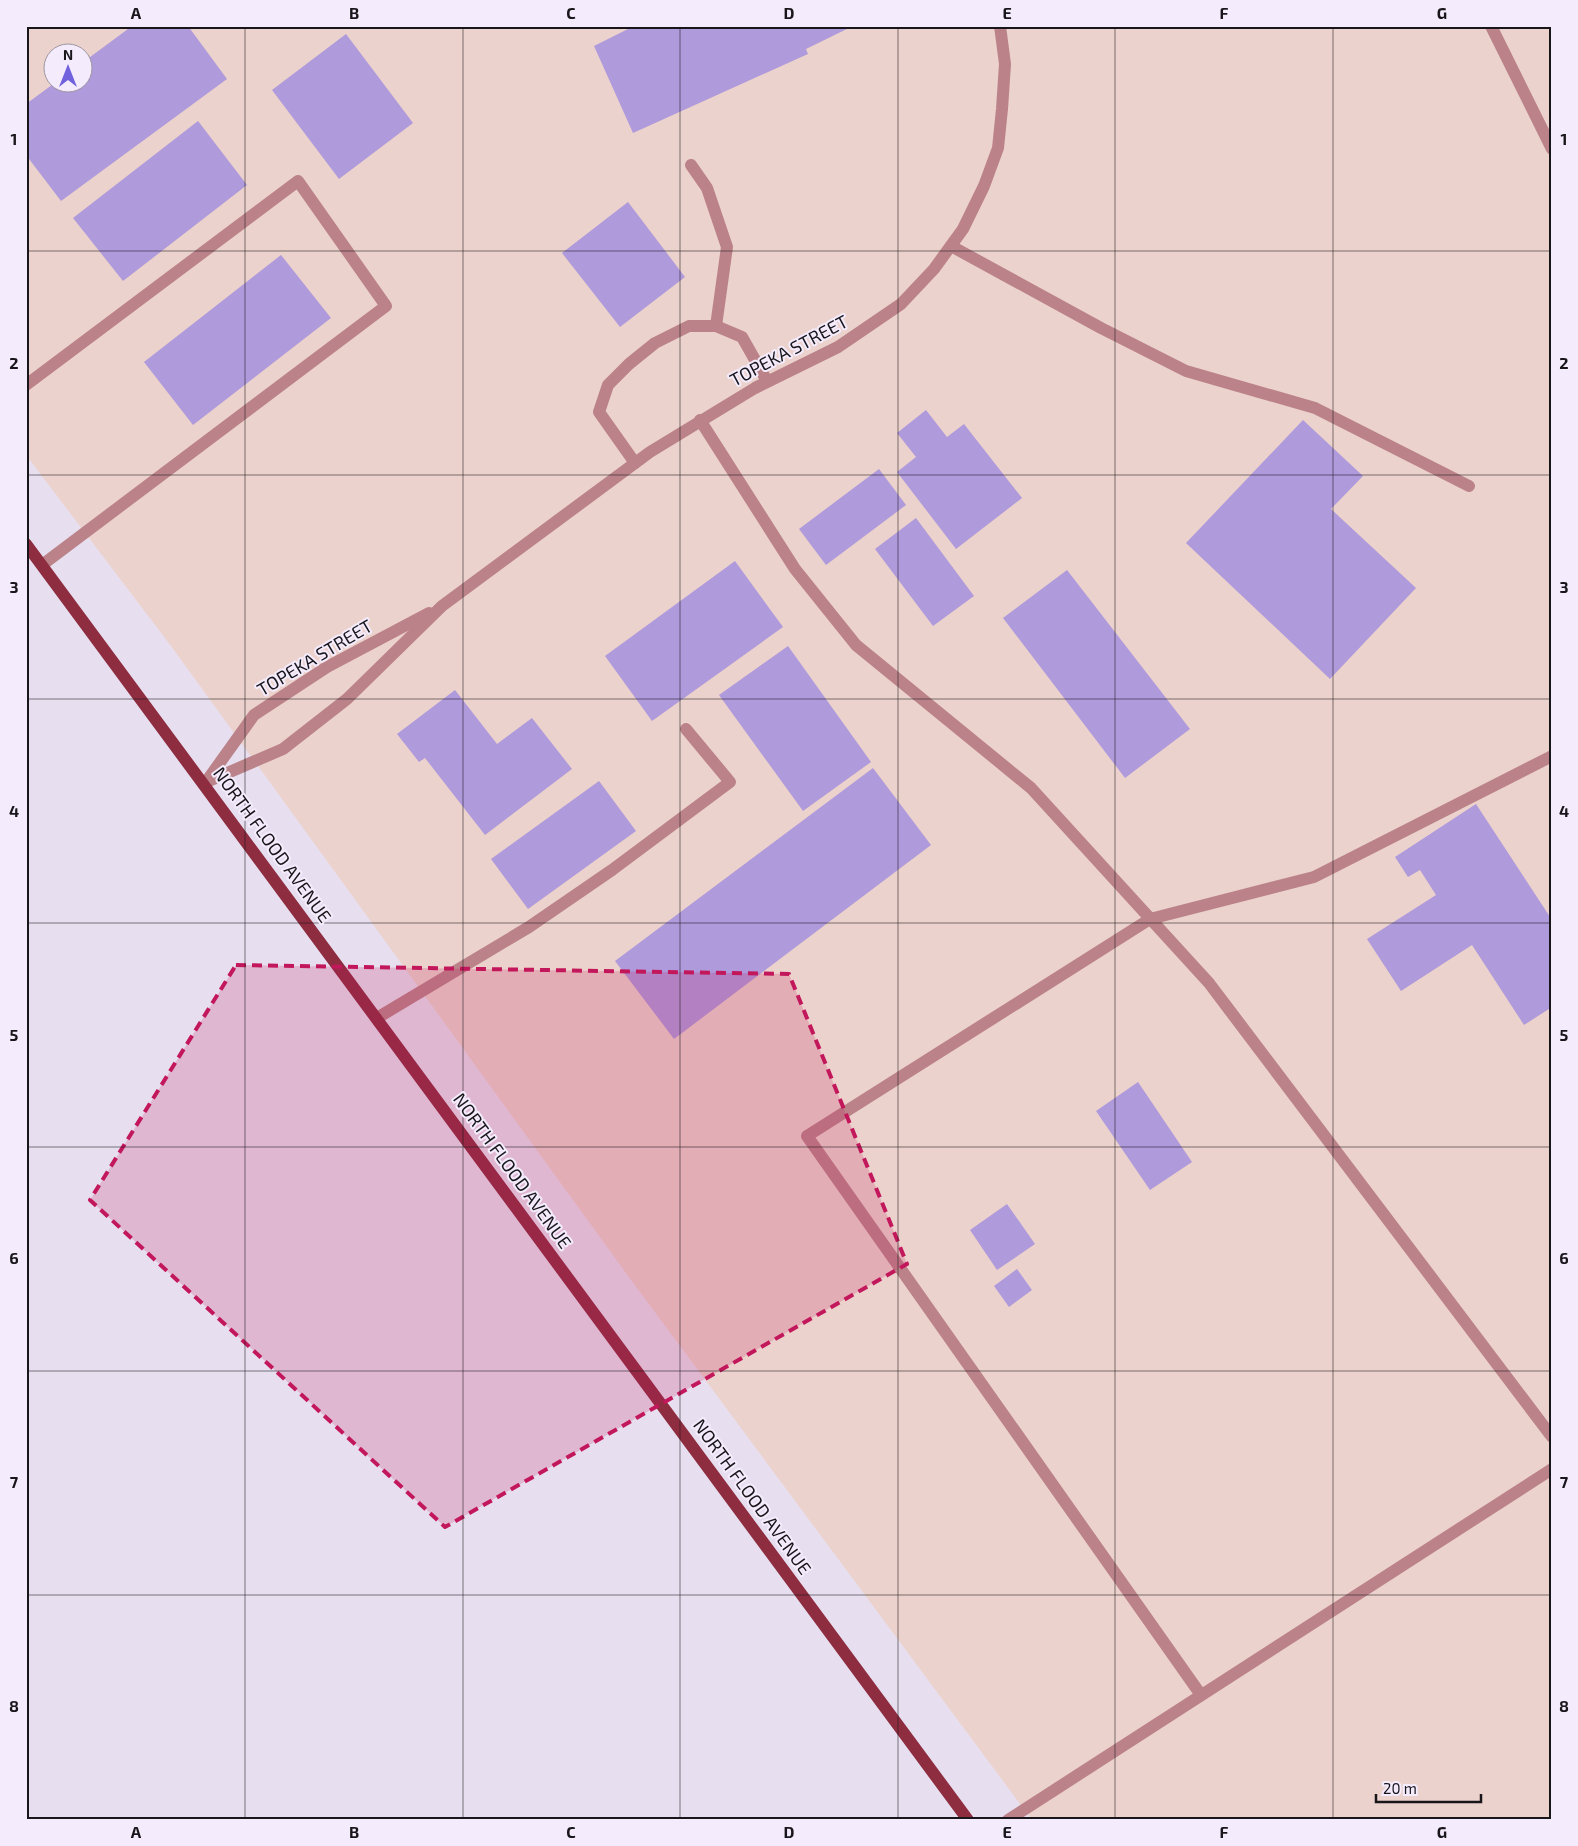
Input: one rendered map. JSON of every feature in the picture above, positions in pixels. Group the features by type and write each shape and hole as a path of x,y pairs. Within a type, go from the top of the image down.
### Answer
{"main road":[{"name":"NORTH FLOOD AVENUE","path":"26,544 968,1820"}],"street":[{"name":"TOPEKA STREET","path":"204,783 283,749 347,699 442,606 635,464 700,420 768,381 838,347 874,325 901,304 934,270 964,229 984,186 998,148 1005,64 1000,26"},
{"path":"1491,26 1552,149"},
{"path":"691,165 707,188 727,247 716,326"},
{"path":"26,385 298,182 386,306 42,565"},
{"path":"952,246 1101,328 1186,371 1315,408 1469,486"},
{"path":"635,464 599,412 608,385 655,344 689,326 716,326 742,337 768,381"},
{"path":"700,420 795,569 856,645 1031,788 1209,983 1552,1437"},
{"name":"TOPEKA STREET","path":"204,783 254,715 327,667 442,606"},
{"path":"377,1018 529,927 612,870 730,782 686,729"},
{"path":"1202,1695 807,1136 1150,919 1314,877 1552,756"},
{"path":"1008,1820 1552,1469"}],"highlighted area":[{"path":"236,965 789,974 907,1264 445,1527 90,1200"}],"shaded area":[{"path":"26,26 1552,26 1552,1820 1032,1820 634,1284 171,646 26,455"}],"building":[{"path":"132,26 188,26 227,79 61,201 26,155 26,104 42,92 92,92 92,56"},
{"path":"634,26 853,26 806,49 808,54 633,133 594,46"},
{"path":"346,34 413,123 339,179 272,90"},
{"path":"198,121 247,185 123,281 73,218"},
{"path":"628,202 685,277 620,327 562,253"},
{"path":"281,255 331,318 193,425 144,362"},
{"path":"926,410 947,437 964,424 1022,498 956,549 897,472 916,457 897,433"},
{"path":"1303,420 1363,476 1331,509 1416,588 1330,679 1186,543"},
{"path":"879,469 906,505 826,565 799,529"},
{"path":"916,518 974,596 933,626 875,549"},
{"path":"735,561 783,627 652,721 605,656"},
{"path":"1067,570 1190,729 1125,778 1003,618"},
{"path":"788,646 871,762 803,811 719,695"},
{"path":"455,690 497,744 532,718 572,769 485,835 425,758 419,762 397,734"},
{"path":"873,768 931,845 674,1039 615,961"},
{"path":"599,781 636,831 528,909 491,859"},
{"path":"1476,804 1552,920 1552,1007 1524,1025 1472,945 1401,991 1367,939 1436,895 1420,870 1408,877 1395,857"},
{"path":"1138,1082 1192,1162 1150,1190 1096,1111"},
{"path":"1007,1204 1035,1244 997,1270 970,1230"},
{"path":"1017,1269 1032,1290 1009,1307 994,1286"}]}
